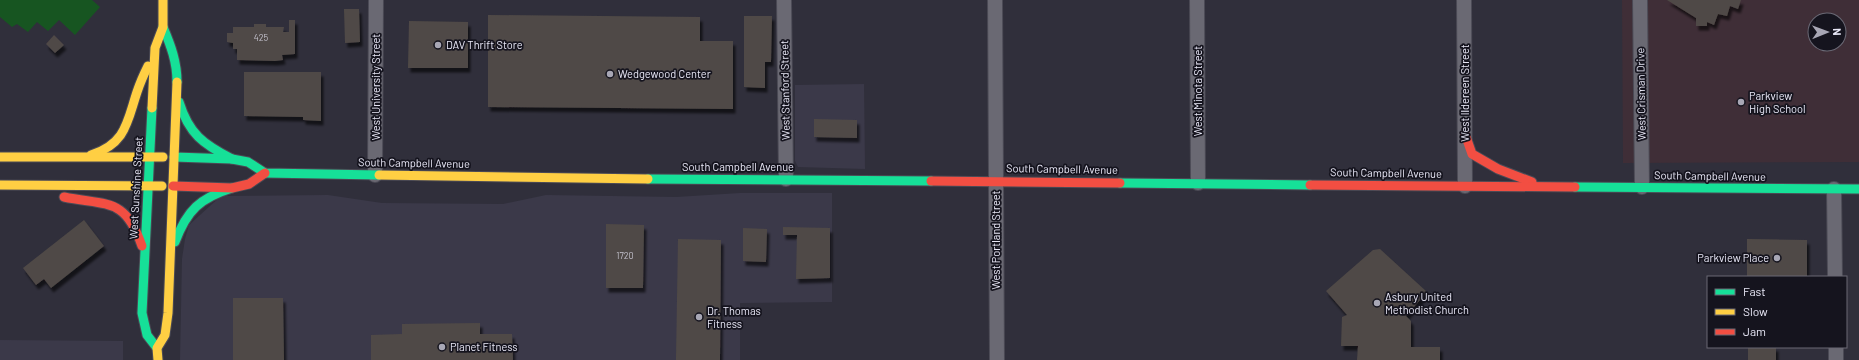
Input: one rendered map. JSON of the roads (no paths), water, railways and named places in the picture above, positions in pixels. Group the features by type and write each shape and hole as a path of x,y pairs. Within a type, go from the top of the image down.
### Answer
{"main road":[{"name":"West Sunshine Street","path":"158,360 157,348 147,335 142,313 155,48 163,27 164,0"},
{"name":"West Sunshine Street","path":"157,348 165,335 168,314 177,68 173,51 163,27"},
{"path":"77,157 105,151 114,145 122,135 129,124 137,92 155,48"},
{"path":"176,92 185,123 196,137 209,148 232,159"},
{"path":"1465,134 1472,154 1498,169 1541,186"},
{"path":"0,157 174,157 232,159 248,162 265,173 249,184 206,197 185,218 170,256"},
{"name":"South Campbell Avenue","path":"265,173 1859,189"},
{"path":"0,185 148,185 232,188"},
{"path":"35,186 66,198 110,204 122,211 138,230 145,256"}],"street":[{"name":"West University Street","path":"375,175 376,0"},
{"name":"West Stanford Street","path":"784,0 786,179"},
{"name":"West Portland Street","path":"995,0 996,360"},
{"name":"West Minota Street","path":"1197,0 1198,183"},
{"name":"West Ildereen Street","path":"1464,0 1465,186"},
{"name":"West Crisman Drive","path":"1640,0 1642,187"},
{"path":"1834,189 1835,276"},
{"path":"1836,348 1836,360"}],"place":[{"name":"DAV Thrift Store","path":"438,45"},
{"name":"Wedgewood Center","path":"610,74"},
{"name":"Parkview High School","path":"1741,102"},
{"name":"Parkview Place","path":"1777,258"},
{"name":"Asbury United Methodist Church","path":"1377,303"},
{"name":"Dr. Thomas Fitness","path":"699,317"},
{"name":"Planet Fitness","path":"442,347"}]}
